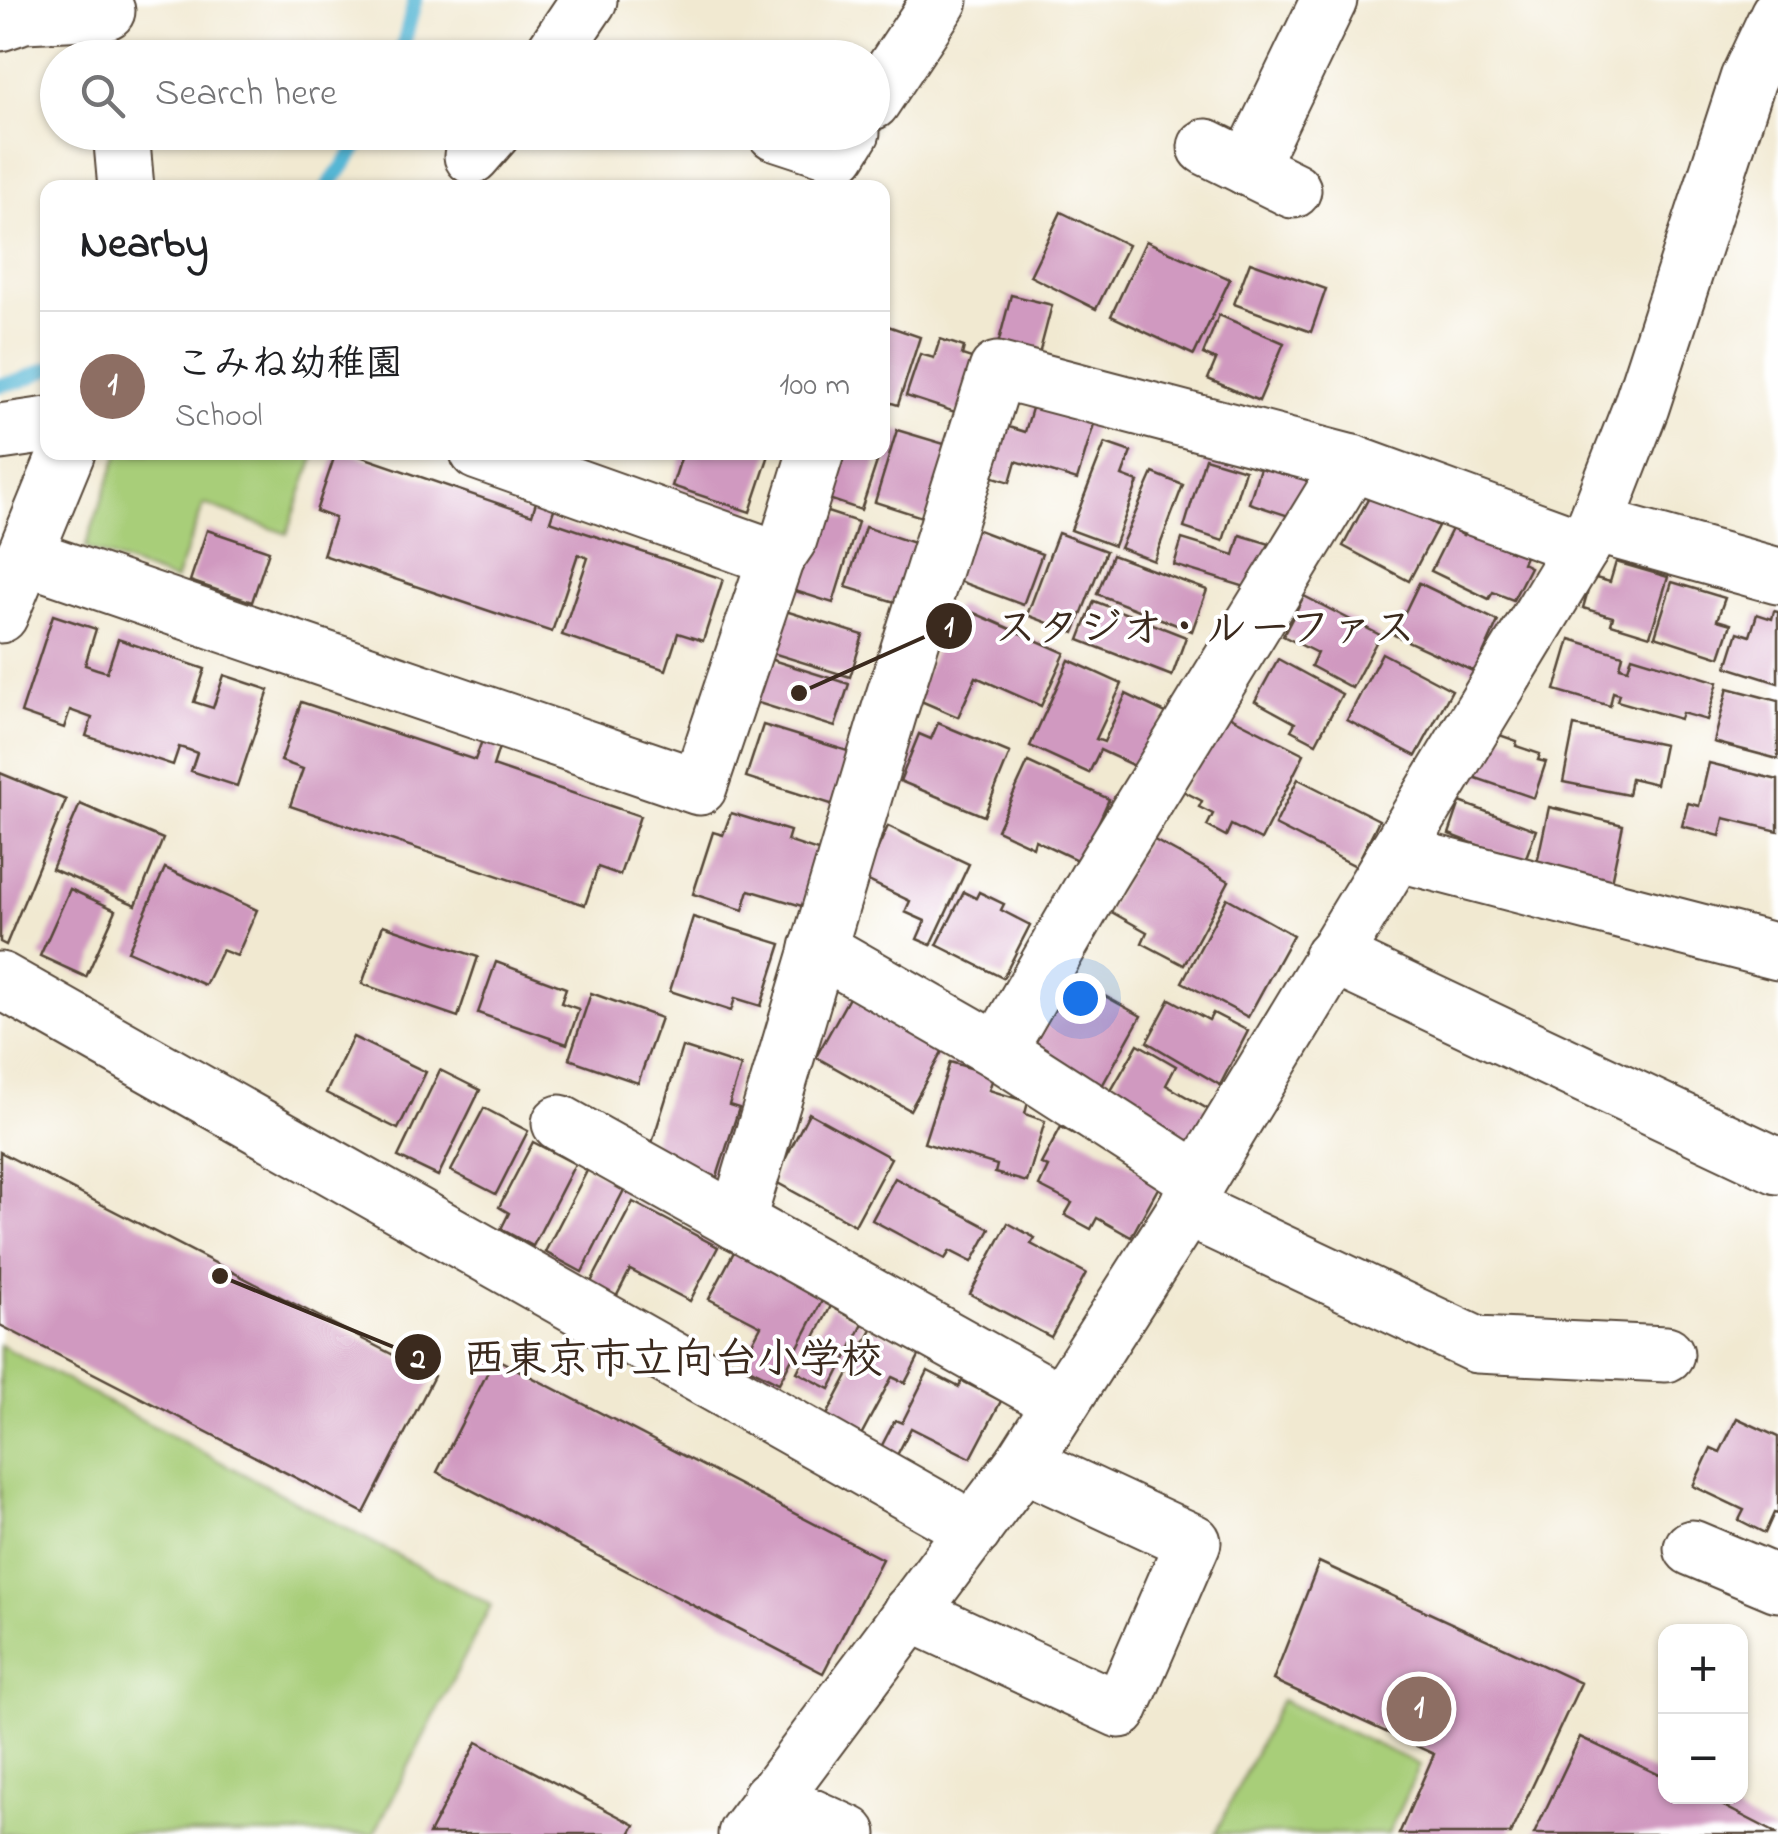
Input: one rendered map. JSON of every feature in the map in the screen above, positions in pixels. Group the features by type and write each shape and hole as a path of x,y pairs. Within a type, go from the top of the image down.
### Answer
{"street":[{"path":"562,40 588,0"},
{"path":"890,75 940,0"},
{"path":"1249,168 1329,0"},
{"path":"8,14 111,23"},
{"path":"849,1834 758,1816 1022,1463 1192,1194 1332,956 1589,536 1641,407 1748,79 1778,15"},
{"path":"123,150 125,180"},
{"path":"737,1222 997,370 1352,462 1589,536 1778,576"},
{"path":"0,432 40,426"},
{"path":"0,615 64,460"},
{"path":"500,460 776,558"},
{"path":"24,556 698,786 813,460"},
{"path":"998,1051 1099,876 1352,462"},
{"path":"1396,853 1778,952"},
{"path":"818,948 998,1051 1192,1194 1478,1344 1666,1354"},
{"path":"1332,956 1778,1166"},
{"path":"0,980 974,1530"},
{"path":"560,1123 1061,1402"},
{"path":"910,1613 1120,1710 1192,1542 1022,1463"},
{"path":"1692,1548 1778,1584"}],"green space":[{"path":"116,460 313,460 287,534 204,504 175,581 85,548"},
{"path":"0,1345 491,1605 374,1834 0,1834"},
{"path":"1281,1700 1420,1765 1388,1834 1215,1834"}],"building":[{"path":"1061,212 1128,245 1096,309 1030,276"},
{"path":"1146,241 1230,279 1194,355 1111,316"},
{"path":"1250,262 1326,289 1311,332 1234,304"},
{"path":"1011,295 1052,305 1037,362 996,352"},
{"path":"1219,315 1284,343 1259,401 1208,379 1216,360 1203,354"},
{"path":"890,327 920,337 898,405 890,402"},
{"path":"940,339 964,347 962,355 981,361 964,415 906,396 920,354 934,358"},
{"path":"1033,405 1094,424 1077,480 1016,461 1010,482 984,474 999,424 1025,432"},
{"path":"897,430 951,446 928,519 875,502"},
{"path":"1105,443 1131,452 1122,476 1138,482 1114,546 1071,530"},
{"path":"1264,455 1313,470 1298,519 1249,503"},
{"path":"1205,458 1245,470 1223,541 1184,528"},
{"path":"333,460 371,460 532,515 539,492 558,498 550,521 723,579 703,641 678,633 666,670 562,635 588,558 578,554 552,632 323,555 335,518 316,511"},
{"path":"680,460 767,460 750,512 672,486"},
{"path":"828,460 878,460 861,510 817,495"},
{"path":"1153,473 1183,485 1154,561 1120,548"},
{"path":"1372,492 1438,526 1409,581 1343,546"},
{"path":"818,509 858,522 833,603 792,590"},
{"path":"1468,526 1526,554 1522,563 1530,567 1513,600 1493,592 1489,599 1431,571 1452,529 1463,535"},
{"path":"865,527 917,544 898,603 846,587"},
{"path":"973,528 1042,554 1023,605 953,579"},
{"path":"207,530 269,551 252,602 190,581"},
{"path":"1058,533 1106,551 1074,633 1027,615"},
{"path":"1240,535 1270,544 1255,590 1174,565 1182,539 1234,555"},
{"path":"1112,555 1207,590 1192,631 1097,594"},
{"path":"1616,562 1668,577 1650,636 1611,624 1613,617 1583,608 1592,577 1610,582"},
{"path":"1672,582 1725,598 1717,620 1731,624 1720,657 1655,636"},
{"path":"1419,583 1498,621 1475,672 1394,635"},
{"path":"1304,596 1380,635 1352,688 1311,666 1317,653 1283,636"},
{"path":"1094,601 1186,637 1172,676 1079,640"},
{"path":"956,605 1065,653 1041,706 976,677 958,717 914,698"},
{"path":"779,609 863,635 850,677 766,651"},
{"path":"1774,611 1778,612 1778,683 1727,667 1738,632 1750,636 1757,614 1772,619"},
{"path":"53,615 96,629 85,665 107,672 118,639 205,669 194,702 213,708 224,675 269,690 237,786 191,771 197,753 189,750 179,747 173,765 86,736 92,718 70,710 64,728 21,713"},
{"path":"1570,639 1623,655 1620,667 1628,669 1632,656 1718,682 1707,720 1682,713 1680,719 1617,701 1619,694 1613,692 1610,706 1555,690"},
{"path":"1382,653 1452,690 1416,756 1347,720"},
{"path":"766,658 849,684 835,727 752,701"},
{"path":"1278,659 1342,694 1316,743 1291,730 1295,723 1255,701"},
{"path":"1069,660 1122,684 1096,739 1104,742 1126,694 1166,713 1141,769 1100,750 1089,773 1030,746"},
{"path":"1728,688 1778,701 1778,759 1714,742"},
{"path":"301,702 475,760 484,735 501,741 493,766 640,816 620,875 598,867 585,905 290,806 303,769 281,761"},
{"path":"1223,713 1304,754 1261,840 1231,825 1226,836 1207,826 1213,814 1199,807 1202,801 1183,791"},
{"path":"938,723 1010,753 984,816 900,781 919,734 931,739"},
{"path":"763,725 851,752 834,805 746,777"},
{"path":"1574,726 1664,745 1656,784 1631,778 1628,795 1563,782"},
{"path":"1485,730 1517,741 1516,746 1540,754 1538,760 1546,762 1534,798 1470,776"},
{"path":"1028,762 1109,799 1081,862 1035,840 1033,847 997,830"},
{"path":"1709,763 1778,780 1778,831 1724,818 1720,836 1682,826 1688,803 1699,806"},
{"path":"0,773 66,800 6,945 0,942"},
{"path":"1298,779 1379,820 1356,866 1275,825"},
{"path":"1460,802 1536,830 1524,863 1449,834"},
{"path":"80,804 163,839 136,905 52,869"},
{"path":"1549,807 1623,825 1611,882 1537,863"},
{"path":"731,813 790,831 787,841 821,852 805,907 749,890 743,910 693,894 713,832 723,835"},
{"path":"888,826 969,864 931,945 917,939 925,921 905,912 910,901 864,879"},
{"path":"1147,836 1229,881 1184,965 1142,943 1147,932 1108,910"},
{"path":"165,868 257,910 237,956 222,950 205,985 128,951"},
{"path":"70,889 116,910 86,977 40,956"},
{"path":"964,892 976,898 979,892 1004,904 1001,910 1030,925 1003,978 937,945"},
{"path":"1227,898 1293,935 1248,1017 1182,982"},
{"path":"693,917 781,944 761,1006 735,998 731,1011 670,991"},
{"path":"383,925 478,957 458,1017 362,984"},
{"path":"496,962 566,988 561,1003 579,1009 567,1044 478,1013"},
{"path":"1072,978 1141,1016 1098,1093 1028,1055"},
{"path":"591,993 661,1018 638,1083 569,1059"},
{"path":"850,996 944,1048 910,1110 816,1057"},
{"path":"1170,999 1209,1020 1213,1013 1248,1031 1220,1085 1147,1042"},
{"path":"353,1037 426,1072 398,1129 326,1093"},
{"path":"1138,1044 1176,1066 1166,1085 1211,1111 1188,1149 1105,1101"},
{"path":"682,1047 741,1066 729,1105 739,1108 717,1177 648,1156"},
{"path":"950,1062 994,1075 989,1090 1028,1102 1025,1114 1045,1121 1027,1182 995,1173 997,1165 924,1143"},
{"path":"440,1070 480,1090 438,1176 398,1157"},
{"path":"484,1108 528,1131 496,1194 451,1171"},
{"path":"809,1113 891,1158 855,1225 774,1181"},
{"path":"1061,1127 1162,1181 1131,1237 1097,1218 1091,1229 1065,1215 1072,1203 1039,1186 1048,1167 1041,1164"},
{"path":"533,1142 575,1164 533,1246 501,1229 509,1213 499,1207"},
{"path":"0,1152 434,1376 364,1513 0,1325"},
{"path":"588,1169 625,1188 582,1272 545,1252"},
{"path":"895,1178 990,1229 972,1262 950,1251 945,1259 872,1220"},
{"path":"633,1202 718,1247 690,1301 630,1270 614,1301 588,1288"},
{"path":"1008,1223 1035,1238 1031,1244 1086,1273 1051,1337 970,1294"},
{"path":"735,1250 824,1297 779,1383 741,1364 761,1326 709,1299"},
{"path":"831,1306 863,1324 830,1389 797,1372"},
{"path":"873,1328 921,1352 905,1383 892,1377 860,1437 825,1419"},
{"path":"495,1358 882,1559 823,1673 437,1472"},
{"path":"928,1371 959,1387 962,1381 1001,1401 971,1458 911,1428 894,1461 878,1453 895,1420 902,1423"},
{"path":"1737,1418 1778,1437 1778,1514 1774,1513 1765,1533 1739,1520 1744,1510 1693,1486 1711,1448 1720,1452"},
{"path":"1319,1562 1581,1683 1510,1834 1399,1834 1434,1754 1273,1680"},
{"path":"1580,1737 1658,1774 1658,1804 1720,1804 1778,1834 1534,1834"},
{"path":"477,1742 635,1825 630,1834 429,1834"}],"waterway":[{"path":"405,40 415,0"},
{"path":"333,180 355,150"},
{"path":"0,385 40,372"}],"place":[{"name":"スタジオ・ルーファス","path":"799,693"},
{"name":"西東京市立向台小学校","path":"220,1276"},
{"name":"こみね幼稚園","path":"1419,1709"}]}
